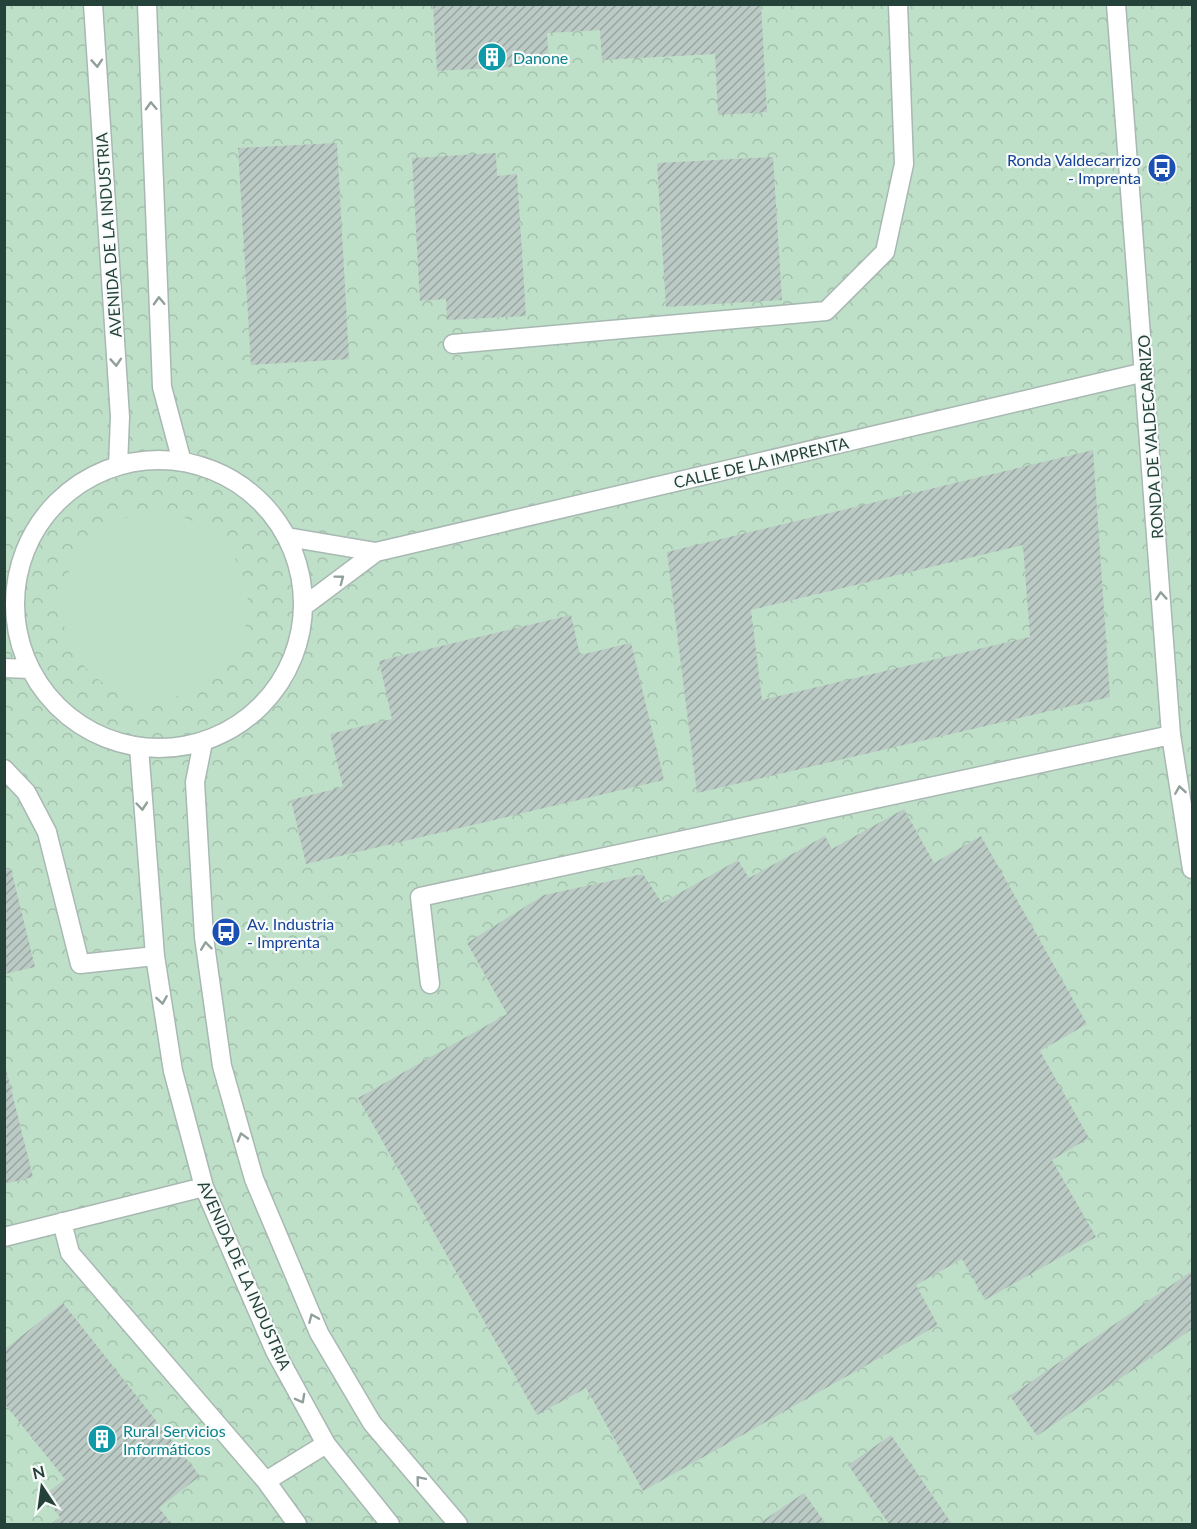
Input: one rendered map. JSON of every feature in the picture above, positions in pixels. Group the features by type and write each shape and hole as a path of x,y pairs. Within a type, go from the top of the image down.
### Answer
{"street":[{"name":"AVENIDA DE LA INDUSTRIA","path":"93,4 120,417 118,466"},
{"path":"147,4 162,387 182,462"},
{"path":"453,344 826,311 885,252 904,164 898,4"},
{"name":"RONDA DE VALDECARRIZO","path":"1116,4 1171,735 1192,869"},
{"name":"CALLE DE LA IMPRENTA","path":"287,537 376,552 1145,372"},
{"path":"149,461 182,462 224,476 260,501 287,537 300,570 304,606 296,651 275,690 243,722 202,742 171,748 139,747 94,734 57,707 30,669 17,634 9,600 24,553 46,515 78,485 118,466 149,461"},
{"name":"CALLE DE LA IMPRENTA","path":"304,606 376,552"},
{"path":"4,668 30,669"},
{"path":"430,984 420,897 1171,735"},
{"path":"202,742 195,782 204,937 222,1066 254,1179 319,1333 372,1423 458,1524"},
{"name":"AVENIDA DE LA INDUSTRIA","path":"139,747 155,956 173,1071 204,1187 275,1351 326,1444 390,1524"},
{"path":"4,769 26,792 47,832 80,964 155,956"},
{"path":"4,1237 204,1187"},
{"path":"62,1222 70,1253 266,1481 297,1524"},
{"path":"266,1481 326,1444"}],"green space":[{"path":"5,5 1192,5 1192,1524 5,1524"},
{"path":"155,513 190,520 206,529 220,541 232,555 241,571 248,606 241,641 232,657 220,671 206,683 190,692 155,699 120,692 104,683 90,671 78,657 69,641 62,606 69,571 78,555 90,541 104,529 120,520"}],"building":[{"name":"Danone","path":"433,5 761,5 767,112 718,115 715,54 602,60 600,30 547,33 549,65 437,71"},
{"path":"337,143 349,359 251,365 238,148"},
{"path":"496,153 497,176 517,174 526,316 447,320 446,299 420,301 412,158"},
{"path":"773,157 782,300 666,307 657,163"},
{"path":"1093,450 1110,697 697,793 667,552","holes":["1023,545 1030,637 762,700 751,610"]},
{"path":"571,615 580,655 631,643 664,780 306,864 291,800 343,787 330,734 392,719 379,661"},
{"path":"904,809 934,863 981,836 1087,1024 1040,1051 1089,1138 1052,1160 1096,1237 985,1300 962,1259 916,1285 938,1325 643,1491 586,1388 537,1415 358,1098 507,1014 467,943 544,895 643,874 662,903 738,860 749,878 825,836 832,849"},
{"path":"11,869 35,967 4,974 4,871"},
{"path":"4,1061 33,1177 4,1184"},
{"path":"1192,1271 1192,1329 1037,1436 1010,1396"},
{"name":"Rural Servicios Informáticos","path":"63,1303 200,1476 159,1508 172,1524 51,1524 60,1517 43,1496 65,1479 4,1403 4,1350"},
{"path":"891,1435 952,1524 889,1524 848,1465"},
{"path":"804,1493 826,1524 758,1524"}],"place":[{"name":"Danone","path":"492,57"},
{"name":"Ronda Valdecarrizo - Imprenta","path":"1162,168"},
{"name":"Av. Industria - Imprenta","path":"226,932"},
{"name":"Rural Servicios Informáticos","path":"102,1439"}]}
